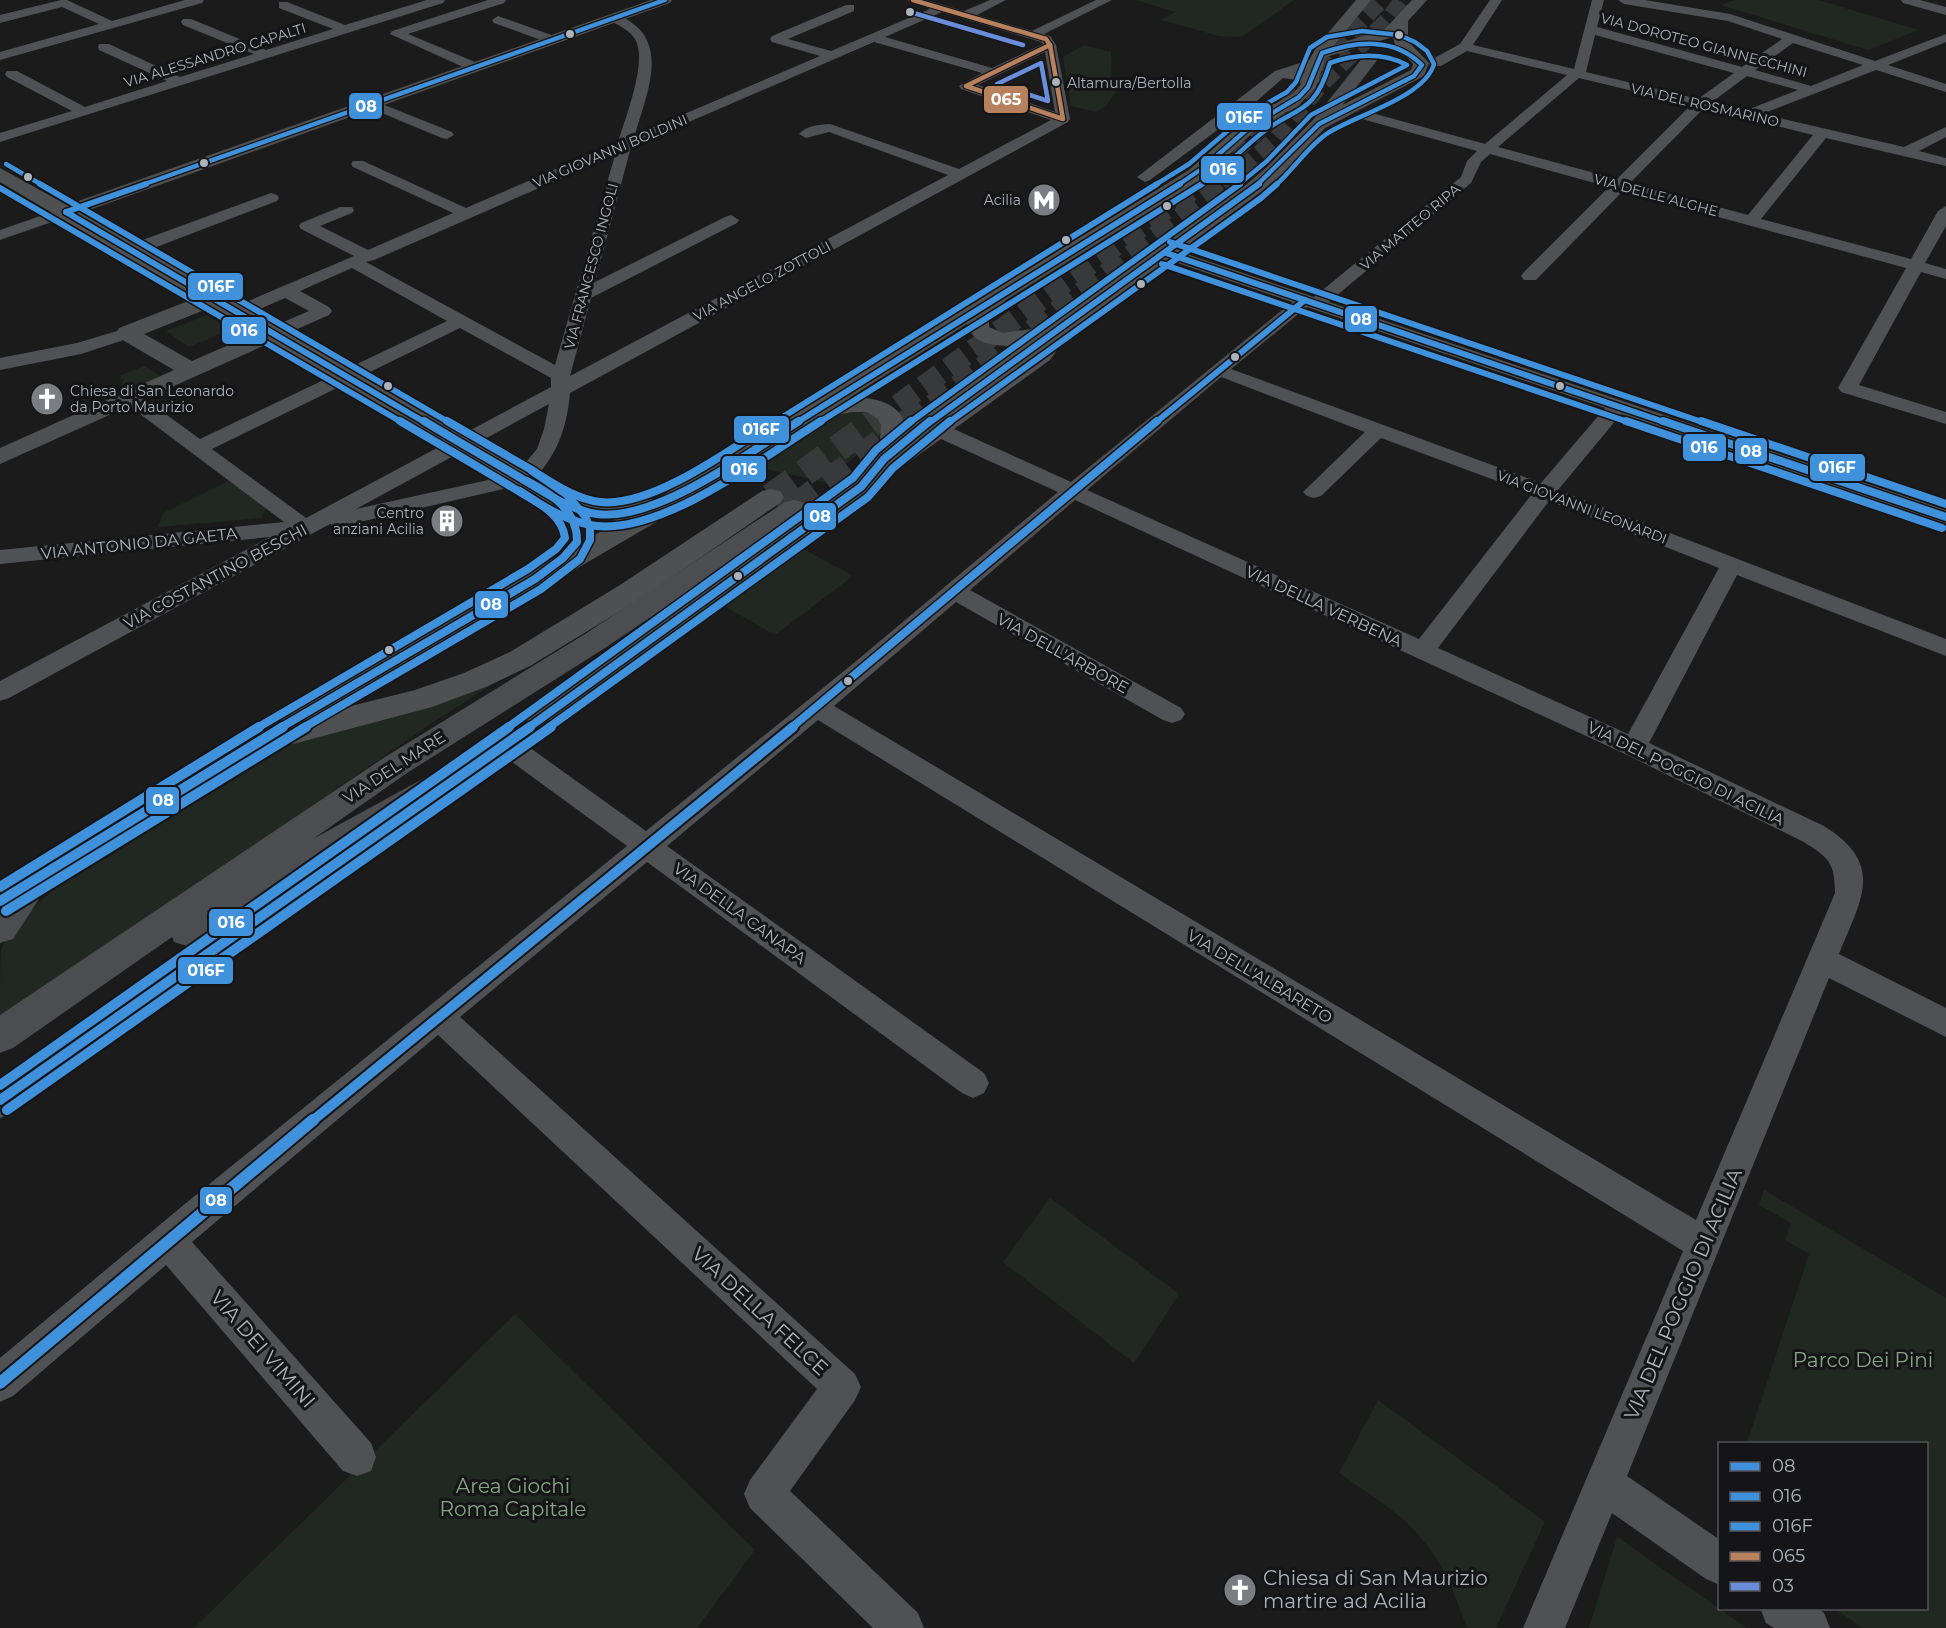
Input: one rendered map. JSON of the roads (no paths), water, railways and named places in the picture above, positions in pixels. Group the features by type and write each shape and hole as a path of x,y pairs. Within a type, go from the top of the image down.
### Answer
{"main road":[{"path":"66,212 665,0"},
{"path":"0,902 255,743 535,579 627,528 1196,174 1219,157 1252,125 1300,97 1338,30 1364,0"},
{"path":"1317,65 1360,42 1386,34 1401,22 1420,0"},
{"path":"1319,124 1414,76 1422,65 1400,42 1401,22"},
{"path":"1360,42 1394,47 1414,55"},
{"path":"0,1100 506,744 861,487 884,459 933,419 1261,183 1319,124 1370,58"},
{"path":"0,174 555,498 593,512 621,514 647,506 709,477"},
{"path":"1002,294 980,313 978,325 982,332 992,337 1009,340 1051,332"},
{"path":"127,333 214,298"},
{"path":"127,333 191,369"},
{"path":"0,457 273,333"},
{"path":"793,425 836,407 852,404 872,406 889,415 895,427 895,436 884,459"},
{"path":"535,579 562,558 577,541 574,523 555,498"},
{"name":"VIA DEL MARE","path":"0,1036 387,771 604,635 783,503 630,592 547,644 506,666 421,699 255,743"},
{"path":"0,1042 128,969 319,852 470,768"},
{"path":"0,928 35,879"}],"street":[{"path":"0,56 198,0"},
{"name":"VIA ALESSANDRO CAPALTI","path":"0,138 439,0"},
{"path":"476,67 396,34 501,0"},
{"path":"966,15 1000,0"},
{"path":"1035,34 1106,0"},
{"path":"1436,63 1465,47 1496,0"},
{"path":"1576,74 1580,71 1598,0"},
{"path":"1624,0 1730,18 1946,88"},
{"path":"1675,8 1698,0"},
{"path":"1907,0 1946,11"},
{"path":"908,2 1050,45"},
{"path":"0,19 63,3 111,25"},
{"path":"284,6 346,30"},
{"path":"833,56 776,39 850,8"},
{"path":"938,10 966,15 1046,39 1050,45 1063,119 966,86 1050,45"},
{"name":"VIA GIOVANNI BOLDINI","path":"238,312 938,10"},
{"name":"VIA FRANCESCO INGOLI","path":"523,478 539,463 550,444 561,383 640,90 647,50 639,33 615,18"},
{"path":"498,20 553,40"},
{"path":"187,22 267,55"},
{"name":"VIA DOROTEO GIANNECCHINI","path":"1589,29 1812,90"},
{"path":"875,38 992,72"},
{"path":"1530,276 1701,103 1791,38"},
{"path":"1747,115 1946,38"},
{"path":"104,47 179,82"},
{"name":"VIA DEL ROSMARINO","path":"1465,47 1946,162"},
{"path":"1145,177 1253,98 1280,74 1317,65"},
{"path":"12,74 85,112"},
{"name":"VIA MATTEO RIPA","path":"0,1383 438,1016 816,707 1218,370 1311,302 1466,180 1470,176 1472,163 1576,74"},
{"path":"372,104 447,135"},
{"name":"VIA DELLE ALGHE","path":"1367,116 1946,274"},
{"name":"VIA ANGELO ZOTTOLI","path":"456,439 1063,119"},
{"path":"806,134 817,129 830,128 959,174"},
{"path":"1906,152 1946,131"},
{"path":"1751,221 1822,133"},
{"path":"358,164 465,213"},
{"path":"132,250 271,198"},
{"path":"346,210 307,226 561,383"},
{"path":"1946,211 1848,388 1946,418"},
{"path":"0,235 66,212"},
{"path":"584,295 731,220"},
{"path":"1166,253 1946,517"},
{"path":"273,333 323,311 286,291"},
{"path":"200,447 459,322"},
{"path":"861,487 1043,356 1050,347 1051,332"},
{"path":"0,364 81,348 127,333"},
{"name":"VIA GIOVANNI LEONARDI","path":"1218,370 1545,492 1946,648"},
{"path":"131,398 300,522"},
{"name":"VIA DELLA VERBENA","path":"941,431 1423,651 1545,492 1617,406"},
{"path":"1314,492 1378,430"},
{"name":"VIA COSTANTINO BESCHI","path":"0,692 300,522 456,439"},
{"name":"VIA ANTONIO DA GAETA","path":"0,557 300,522 454,495 523,478"},
{"path":"1634,747 1731,566"},
{"name":"VIA DELL'ARBORE","path":"954,591 1172,714"},
{"name":"VIA DEL POGGIO DI ACILIA","path":"1423,651 1634,747 1814,834 1837,849 1850,870 1849,893 1544,1628"},
{"name":"VIA DELL'ALBARETO","path":"816,707 1704,1245"},
{"name":"VIA DELLA CANAPA","path":"506,744 973,1083"},
{"path":"1821,959 1946,1023"},
{"name":"VIA DELLA FELCE","path":"438,1016 842,1387 764,1494 903,1628"},
{"name":"VIA DEI VIMINI","path":"168,1241 357,1457"},
{"path":"1604,1484 1718,1564"},
{"path":"1784,1610 1809,1628"}],"tunnel":[{"path":"1198,185 1254,135 1382,0"},
{"path":"1223,185 1275,139 1324,82 1389,18 1402,0"},
{"path":"873,423 1200,184"},
{"path":"908,423 1225,184"},
{"path":"771,497 875,421"},
{"path":"794,508 910,421"}],"place":[{"name":"Altamura/Bertolla","path":"1056,82"},
{"name":"Acilia","path":"1044,200"},
{"name":"Chiesa di San Leonardo da Porto Maurizio","path":"47,399"},
{"name":"Centro anziani Acilia","path":"447,521"},
{"name":"Chiesa di San Maurizio martire ad Acilia","path":"1240,1590"}],"park label":[{"name":"Parco Dei Pini","path":"1863,1360"},
{"name":"Area Giochi Roma Capitale","path":"513,1498"}]}
